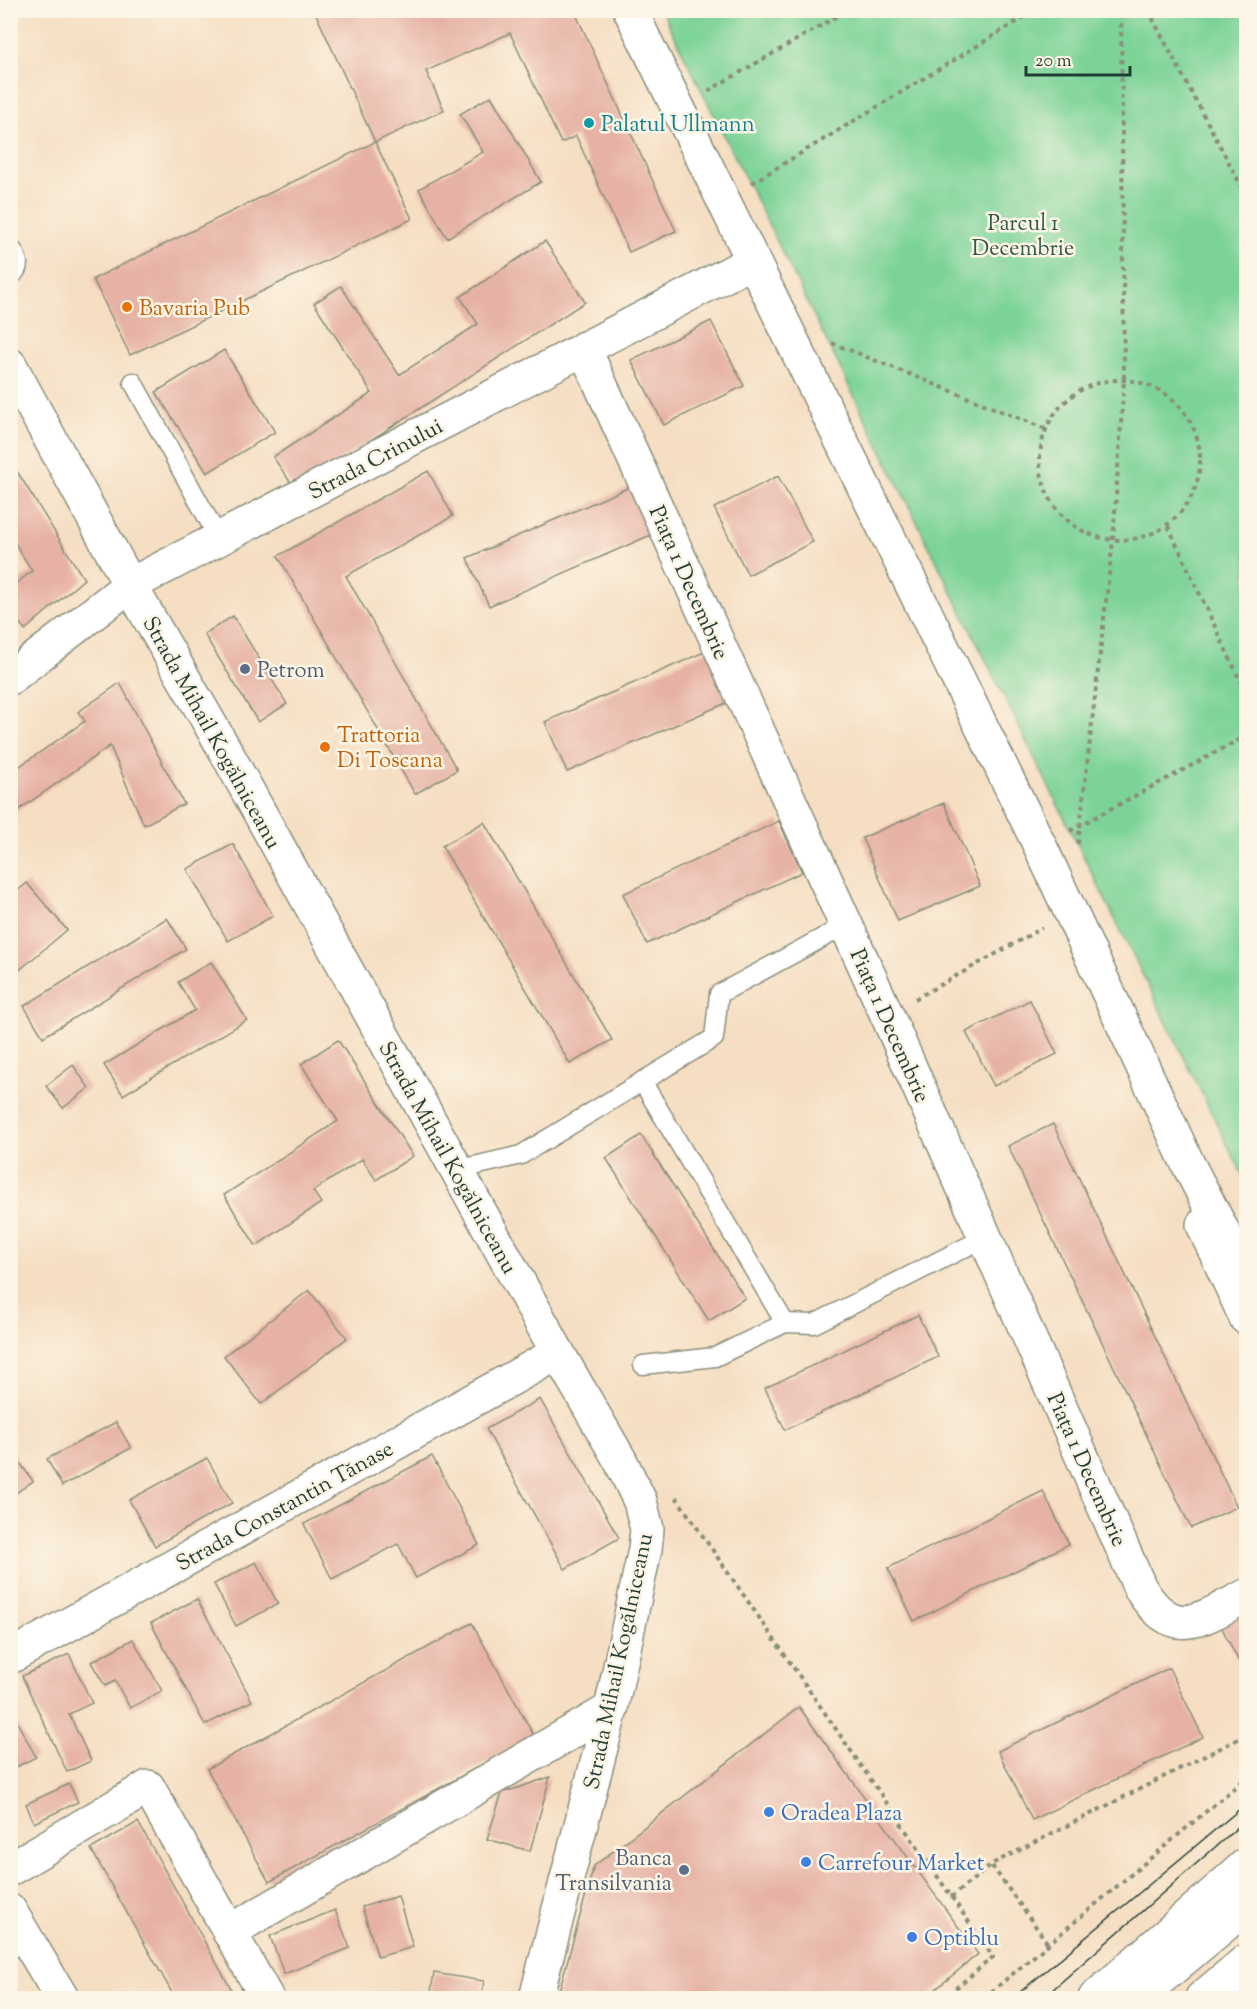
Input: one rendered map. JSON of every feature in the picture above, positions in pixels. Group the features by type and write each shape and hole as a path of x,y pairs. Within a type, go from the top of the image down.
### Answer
{"street":[{"path":"630,10 1040,846 1188,1164 1246,1276"},
{"name":"Strada Crinului","path":"10,678 130,585 753,261"},
{"name":"Piața 1 Decembrie","path":"584,348 887,1015 1140,1588 1150,1605 1166,1618 1178,1622 1204,1617 1246,1596"},
{"name":"Strada Mihail Kogălniceanu","path":"10,365 130,585 225,750 456,1170 620,1460 640,1501 647,1528 645,1549 611,1710 536,1998"},
{"path":"1188,1164 1186,1177 1192,1200 1246,1318"},
{"name":"Strada Constantin Tănase","path":"10,1657 558,1353"},
{"path":"229,1932 611,1710"},
{"path":"10,1869 148,1786 267,1998"},
{"path":"1095,1998 1246,1865"},
{"path":"1137,1998 1246,1907"},
{"path":"10,1911 62,1998"},
{"path":"1202,1998 1246,1961"},
{"path":"1241,1998 1246,1993"}],"lane":[{"path":"10,246 19,260 18,267 10,277"},
{"path":"133,382 219,539"},
{"path":"456,1170 521,1155 714,1038 719,994 846,925"},
{"path":"642,1082 785,1323"},
{"path":"643,1365 715,1357 785,1323 814,1324 986,1237"}],"path":[{"path":"679,108 848,10"},
{"path":"724,201 1036,10"},
{"path":"1077,848 1113,540 1124,381 1121,10"},
{"path":"1148,10 1246,195"},
{"path":"784,324 1046,429"},
{"path":"1124,381 1143,382 1175,399 1196,429 1202,465 1191,499 1168,526 1135,540 1113,540 1074,526 1055,507 1043,482 1040,455 1046,429 1060,406 1082,389 1124,381"},
{"path":"1168,526 1246,693"},
{"path":"1040,846 1246,736"},
{"path":"887,1015 1070,913"},
{"path":"675,1494 993,1958 944,1998"},
{"path":"951,1897 994,1863 1246,1734"},
{"path":"984,1998 1246,1778"},
{"path":"992,1866 1049,1945"}],"green space":[{"name":"Parcul 1 Decembrie","path":"662,11 1246,11 1246,1182"}],"building":[{"name":"Palatul Ullmann","path":"314,10 574,10 676,231 629,252 576,136 561,143 510,33 426,71 444,110 375,142"},
{"path":"491,96 541,182 447,238 419,189 483,152 460,114"},
{"path":"375,142 412,219 130,355 93,279"},
{"path":"545,241 585,302 295,489 273,457 372,393 314,303 341,286 399,375 478,324 460,297"},
{"path":"711,321 744,386 664,425 631,360"},
{"path":"224,350 275,432 207,473 156,392"},
{"path":"10,460 84,579 25,630 10,611 10,588 32,571 10,535"},
{"path":"428,471 453,516 346,576 457,770 415,794 278,556"},
{"path":"778,476 813,542 748,575 714,508"},
{"path":"632,486 653,534 489,606 467,558"},
{"name":"Petrom","path":"233,616 287,704 258,722 204,634"},
{"path":"711,649 733,700 567,772 545,722"},
{"path":"120,683 184,804 144,825 110,746 10,816 10,773 85,721 78,712"},
{"path":"944,803 980,886 898,921 862,838"},
{"path":"779,821 802,872 647,944 623,894"},
{"path":"484,822 612,1040 570,1064 442,846"},
{"path":"233,844 273,916 228,941 187,869"},
{"path":"27,883 67,930 10,978 10,897"},
{"path":"167,918 186,949 43,1037 24,1006"},
{"path":"211,962 247,1020 123,1095 104,1065 195,1010 178,982"},
{"path":"1030,1000 1057,1054 994,1086 966,1032"},
{"path":"338,1040 413,1156 376,1180 362,1159 313,1191 321,1203 256,1246 224,1195 338,1121 301,1064"},
{"path":"73,1065 89,1088 63,1108 46,1086"},
{"path":"1053,1124 1237,1507 1191,1528 1008,1146"},
{"path":"641,1135 745,1298 709,1321 606,1158"},
{"path":"309,1290 347,1338 261,1404 224,1356"},
{"path":"918,1315 938,1357 785,1430 765,1388"},
{"path":"540,1399 619,1538 565,1569 486,1429"},
{"path":"116,1422 131,1448 62,1486 47,1459"},
{"path":"10,1449 33,1481 10,1497"},
{"path":"432,1456 479,1545 416,1578 398,1544 332,1579 304,1524"},
{"path":"207,1458 232,1503 155,1546 129,1500"},
{"path":"1043,1491 1069,1544 914,1621 888,1568"},
{"path":"256,1562 278,1604 236,1626 214,1584"},
{"path":"197,1599 252,1701 205,1725 151,1623"},
{"path":"1246,1613 1246,1676 1221,1626"},
{"path":"472,1623 534,1736 269,1882 207,1769"},
{"path":"133,1639 162,1691 130,1708 115,1681 105,1686 91,1662"},
{"path":"69,1654 92,1703 69,1714 91,1761 67,1772 22,1676"},
{"path":"1169,1668 1203,1737 1032,1820 998,1751"},
{"name":"Oradea Plaza","path":"799,1707 978,1954 925,1998 557,1998 594,1866"},
{"path":"10,1709 36,1757 10,1770"},
{"path":"550,1777 530,1851 487,1839 502,1793"},
{"path":"69,1784 78,1802 34,1823 26,1804"},
{"path":"138,1822 236,1998 175,1998 91,1849"},
{"path":"398,1896 413,1947 378,1957 362,1907"},
{"path":"335,1910 350,1948 284,1974 270,1936"},
{"path":"434,1973 484,1981 481,1998 430,1998"}],"tram line":[{"path":"1013,1998 1246,1804"},
{"path":"1043,1998 1246,1820"}],"place":[{"name":"Palatul Ullmann","path":"589,123"},
{"name":"Bavaria Pub","path":"127,307"},
{"name":"Petrom","path":"245,669"},
{"name":"Trattoria Di Toscana","path":"325,747"},
{"name":"Oradea Plaza","path":"769,1812"},
{"name":"Carrefour Market","path":"806,1862"},
{"name":"Banca Transilvania","path":"684,1870"},
{"name":"Optiblu","path":"912,1937"}]}
